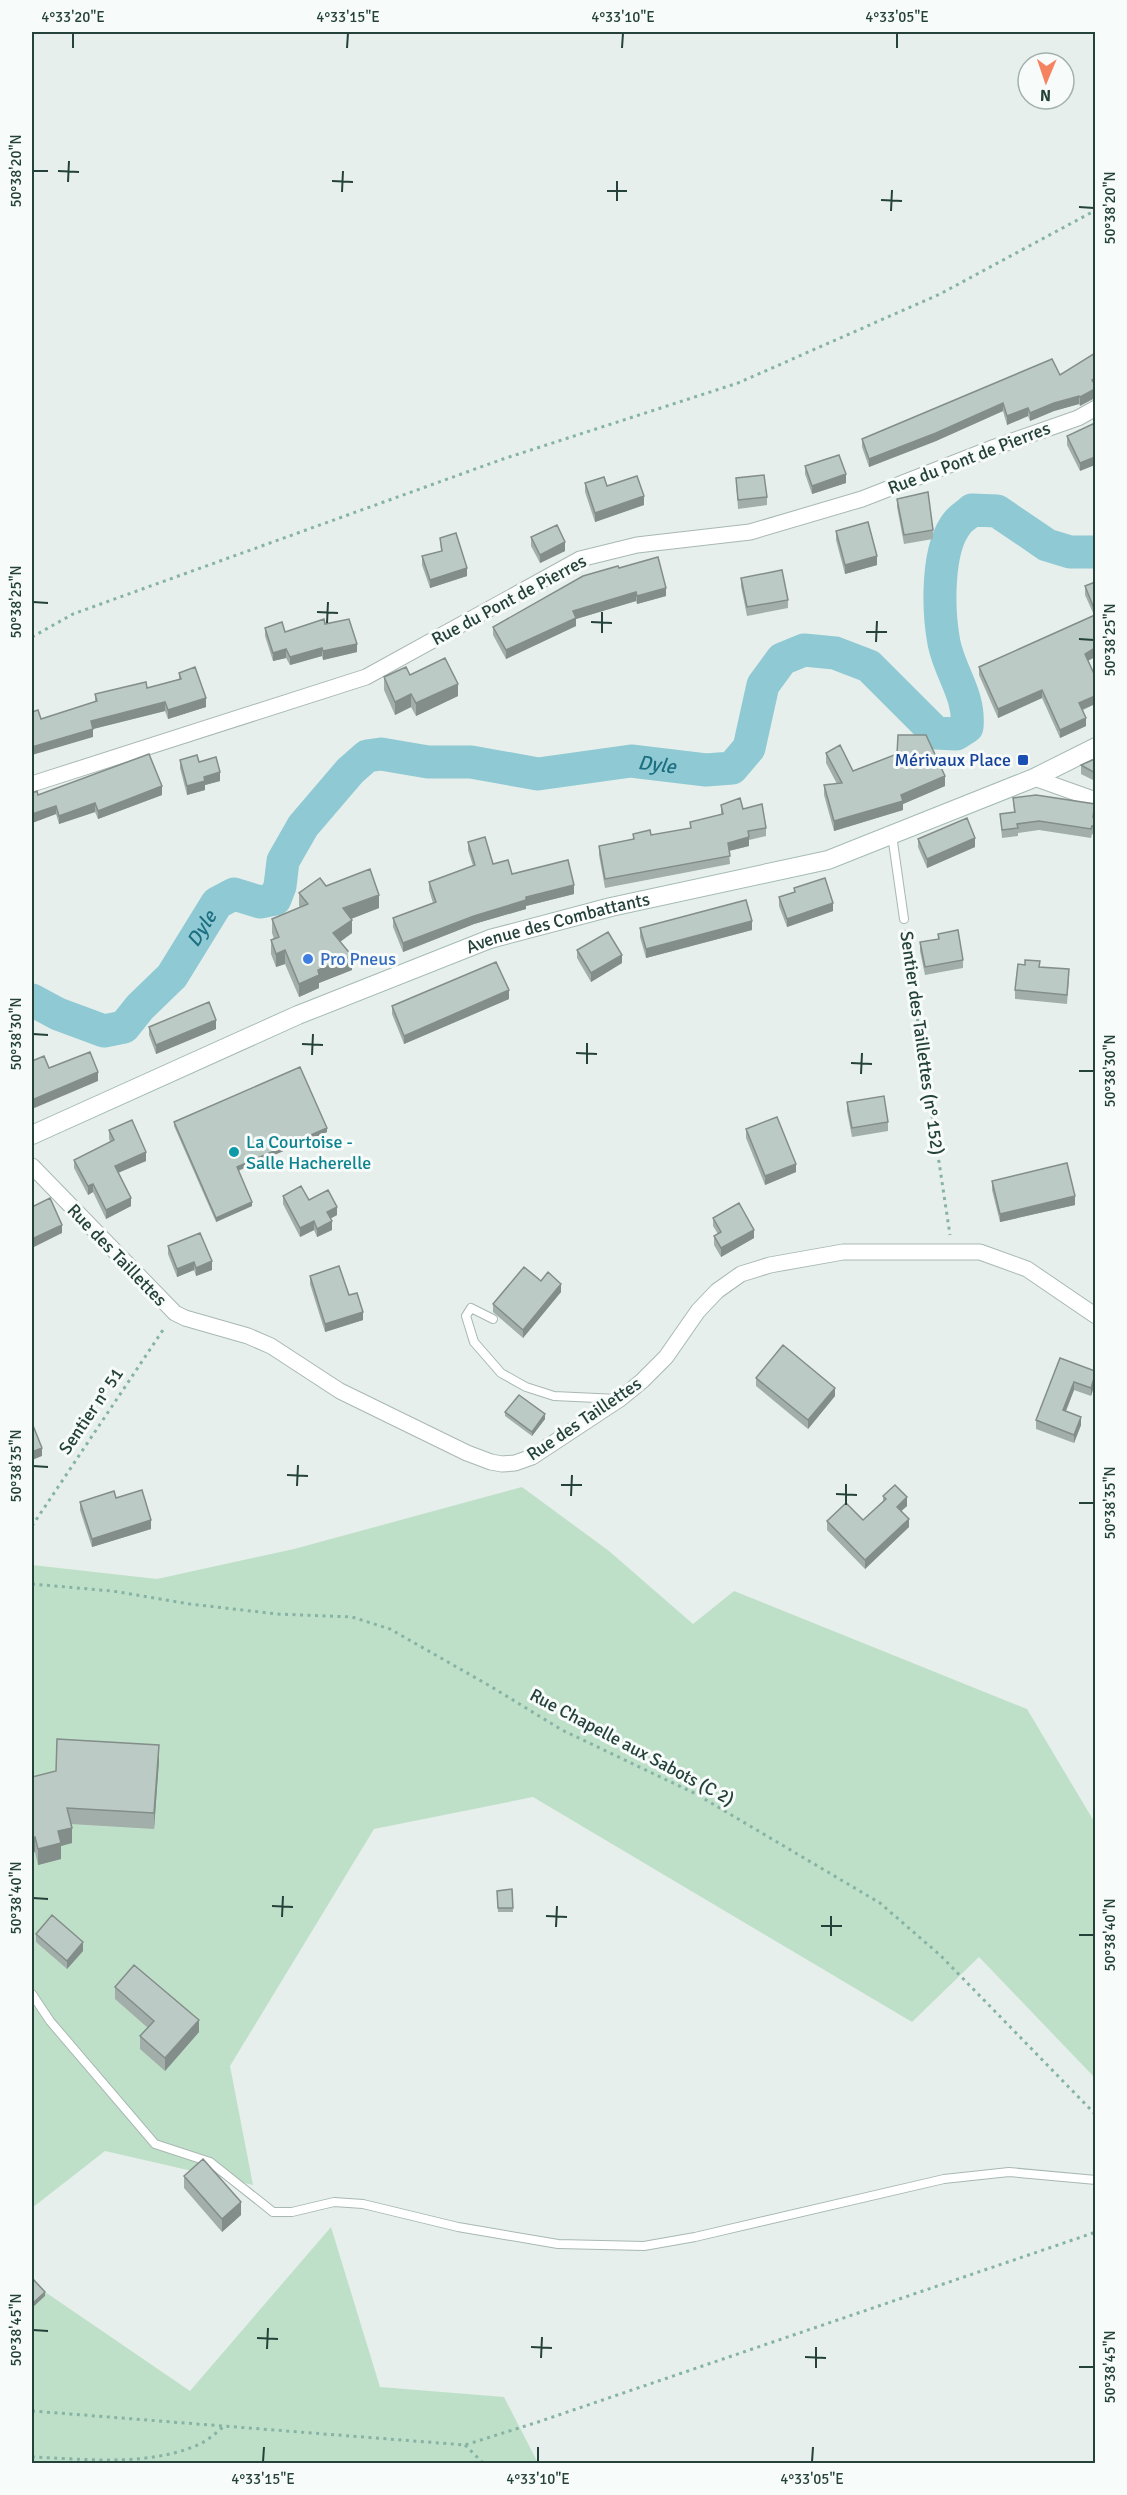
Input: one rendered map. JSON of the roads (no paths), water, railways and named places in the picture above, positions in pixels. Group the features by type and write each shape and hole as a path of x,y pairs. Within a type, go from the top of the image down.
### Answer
{"main road":[{"name":"Avenue des Combattants","path":"32,1135 298,1015 490,939 610,907 828,860 1034,778 1095,747"}],"street":[{"name":"Rue du Pont de Pierres","path":"32,784 366,677 580,559 637,545 750,532 851,503 1078,418 1095,408"},
{"path":"1034,778 1095,800"},
{"name":"Rue des Taillettes","path":"32,1166 175,1313 184,1318 248,1336 271,1346 340,1391 491,1462 515,1463 532,1457 620,1399 666,1357 698,1311 717,1291 741,1274 770,1265 843,1252 981,1252 1027,1269 1095,1316"}],"lane":[{"name":"Sentier des Taillettes (n° 152)","path":"892,835 904,919"},
{"path":"493,1320 471,1308 466,1316 474,1342 501,1373 526,1387 554,1396 620,1399"},
{"path":"32,1994 50,2021 155,2144 210,2162 273,2212 292,2212 334,2202 363,2204 458,2227 558,2244 644,2246 695,2237 944,2179 1009,2172 1095,2180"}],"waterway":[{"name":"Dyle","path":"32,1000 58,1014 104,1031 124,1027 140,1007 172,976 217,903 234,894 260,902 275,899 280,886 283,861 303,826 350,771 367,756 381,754 428,762 471,762 538,774 631,761 706,770 732,768 749,748 763,685 782,659 804,650 835,653 869,666 936,733 956,734 967,727 966,705 944,643 940,598 942,563 951,533 958,522 972,510 997,511 1047,545 1070,552 1096,552"}],"place":[{"name":"Mérivaux Place","path":"1023,760"},
{"name":"Pro Pneus","path":"308,959"},
{"name":"La Courtoise - Salle Hacherelle","path":"234,1152"}]}
